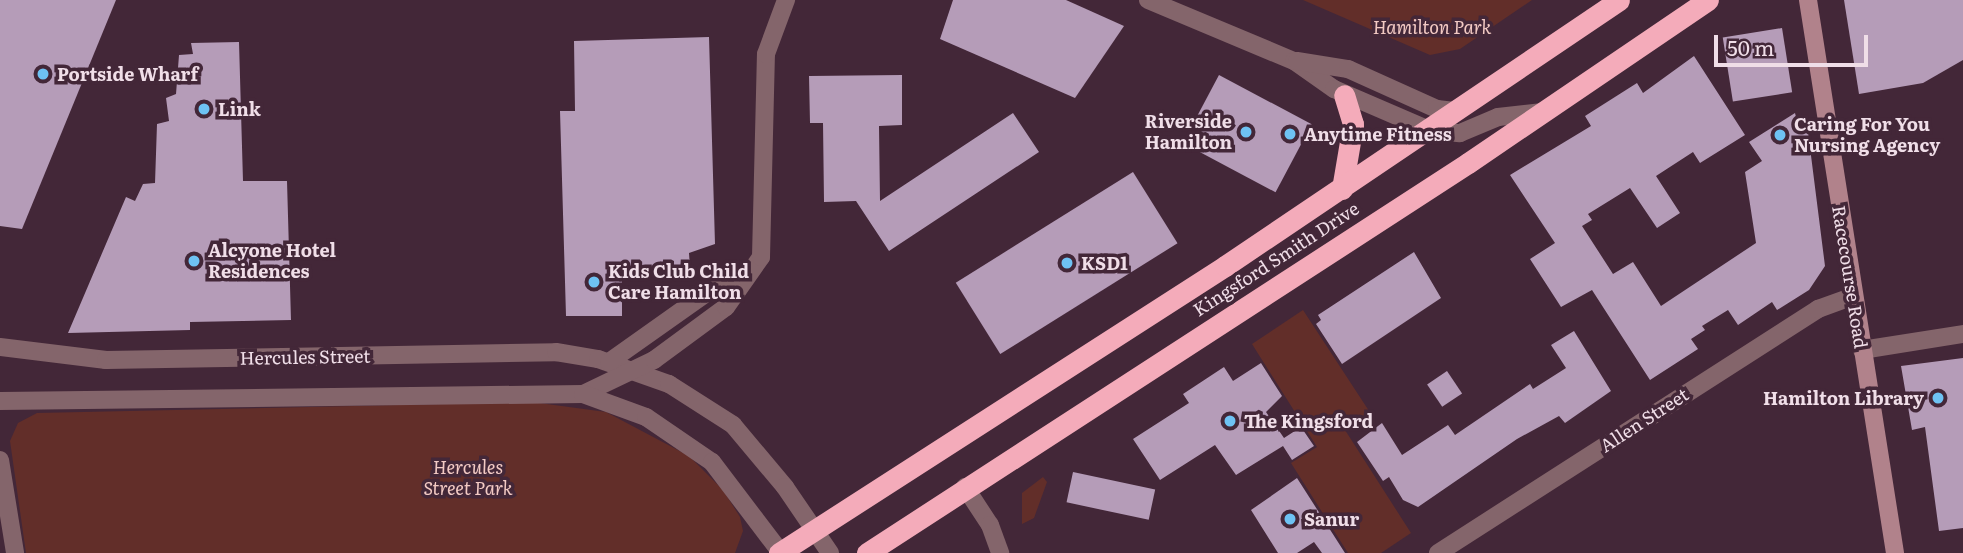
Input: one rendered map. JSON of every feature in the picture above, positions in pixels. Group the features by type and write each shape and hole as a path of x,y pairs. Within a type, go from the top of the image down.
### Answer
{"highway":[{"name":"Kingsford Smith Drive","path":"780,553 1342,189 1619,0"},
{"name":"Kingsford Smith Drive","path":"867,553 1543,112 1708,0"},
{"path":"1342,189 1353,124 1345,95"}],"street":[{"path":"583,394 638,369 726,307 761,257 765,240 762,87 778,18 786,0"},
{"path":"1148,0 1294,61 1345,95 1429,130 1460,132 1498,117 1543,112"},
{"name":"Racecourse Road","path":"1808,0 1895,553"},
{"path":"1294,61 1348,69 1437,109 1457,111"},
{"path":"610,362 715,287 745,278"},
{"name":"Allen Street","path":"1438,553 1818,309 1853,296"},
{"path":"1862,349 1963,334"},
{"path":"0,347 0,355"},
{"name":"Hercules Street","path":"0,347 106,360 556,352 610,362 638,369 697,399 733,425 830,553"},
{"path":"0,401 583,394 646,417 712,462 780,553"},
{"path":"0,460 15,553"},
{"path":"965,487 990,525 1000,553"}],"green space":[{"name":"Hamilton Park","path":"1303,0 1532,0 1460,49 1430,55"},
{"path":"1303,310 1371,414 1345,430 1411,533 1381,553 1348,553 1291,463 1317,447 1252,344"},
{"name":"Hercules Street Park","path":"532,402 606,412 689,456 723,490 740,517 743,531 735,553 26,553 10,441 18,423 37,413"},
{"path":"1043,477 1047,482 1034,518 1022,524 1022,493"}],"building":[{"name":"Portside Wharf","path":"0,0 116,0 22,229 0,226"},
{"path":"953,0 1066,0 1124,26 1075,98 940,39"},
{"path":"1844,0 1963,0 1963,60 1923,83 1859,94"},
{"path":"1782,28 1792,92 1733,102 1723,37"},
{"path":"709,37 715,244 689,253 690,268 622,270 622,316 566,316 560,111 575,111 574,41"},
{"name":"Alcyone Hotel Residences","path":"239,42 243,181 287,181 291,320 190,322 190,330 68,333 126,197 135,201 143,184 155,183 157,124 169,121 166,98 176,94 179,55 193,54 191,43"},
{"path":"1694,56 1745,135 1700,163 1693,152 1656,176 1680,213 1657,228 1630,188 1588,214 1592,220 1582,226 1613,274 1633,262 1661,306 1756,243 1745,172 1762,161 1749,142 1795,113 1797,121 1806,116 1825,266 1809,290 1777,310 1772,302 1738,325 1728,310 1702,326 1705,330 1691,339 1698,349 1650,380 1592,290 1561,307 1530,259 1555,243 1510,175 1591,126 1585,116 1637,83 1643,93"},
{"path":"902,75 902,125 879,126 880,201 1013,113 1039,152 889,251 856,201 824,202 823,123 810,123 809,76"},
{"name":"Riverside Hamilton","path":"1219,75 1312,124 1276,192 1183,143"},
{"name":"KSD1","path":"1133,172 1178,243 1000,354 956,283"},
{"path":"1414,252 1441,298 1342,364 1316,324 1321,320 1318,315"},
{"path":"1574,331 1611,391 1565,423 1559,416 1517,439 1418,507 1403,500 1389,477 1383,481 1357,442 1382,423 1402,455 1448,425 1455,435 1530,384 1533,389 1566,368 1551,345"},
{"path":"1963,358 1963,528 1939,531 1925,427 1912,430 1901,366"},
{"path":"1261,363 1282,396 1266,412 1284,438 1301,427 1314,446 1292,460 1283,446 1236,475 1215,445 1160,480 1133,439 1189,403 1183,394 1224,367 1233,381"},
{"path":"1447,371 1462,393 1442,407 1427,384"},
{"path":"1073,472 1155,489 1149,520 1067,502"},
{"name":"Sanur","path":"1297,478 1345,553 1322,553 1314,542 1297,553 1278,553 1251,510"}],"place":[{"name":"Portside Wharf","path":"43,74"},
{"name":"Link","path":"204,109"},
{"name":"Riverside Hamilton","path":"1246,132"},
{"name":"Anytime Fitness","path":"1290,134"},
{"name":"Caring For You Nursing Agency","path":"1780,135"},
{"name":"Alcyone Hotel Residences","path":"194,261"},
{"name":"KSD1","path":"1067,263"},
{"name":"Kids Club Child Care Hamilton","path":"594,282"},
{"name":"Hamilton Library","path":"1938,398"},
{"name":"The Kingsford","path":"1230,421"},
{"name":"Sanur","path":"1290,519"}]}
